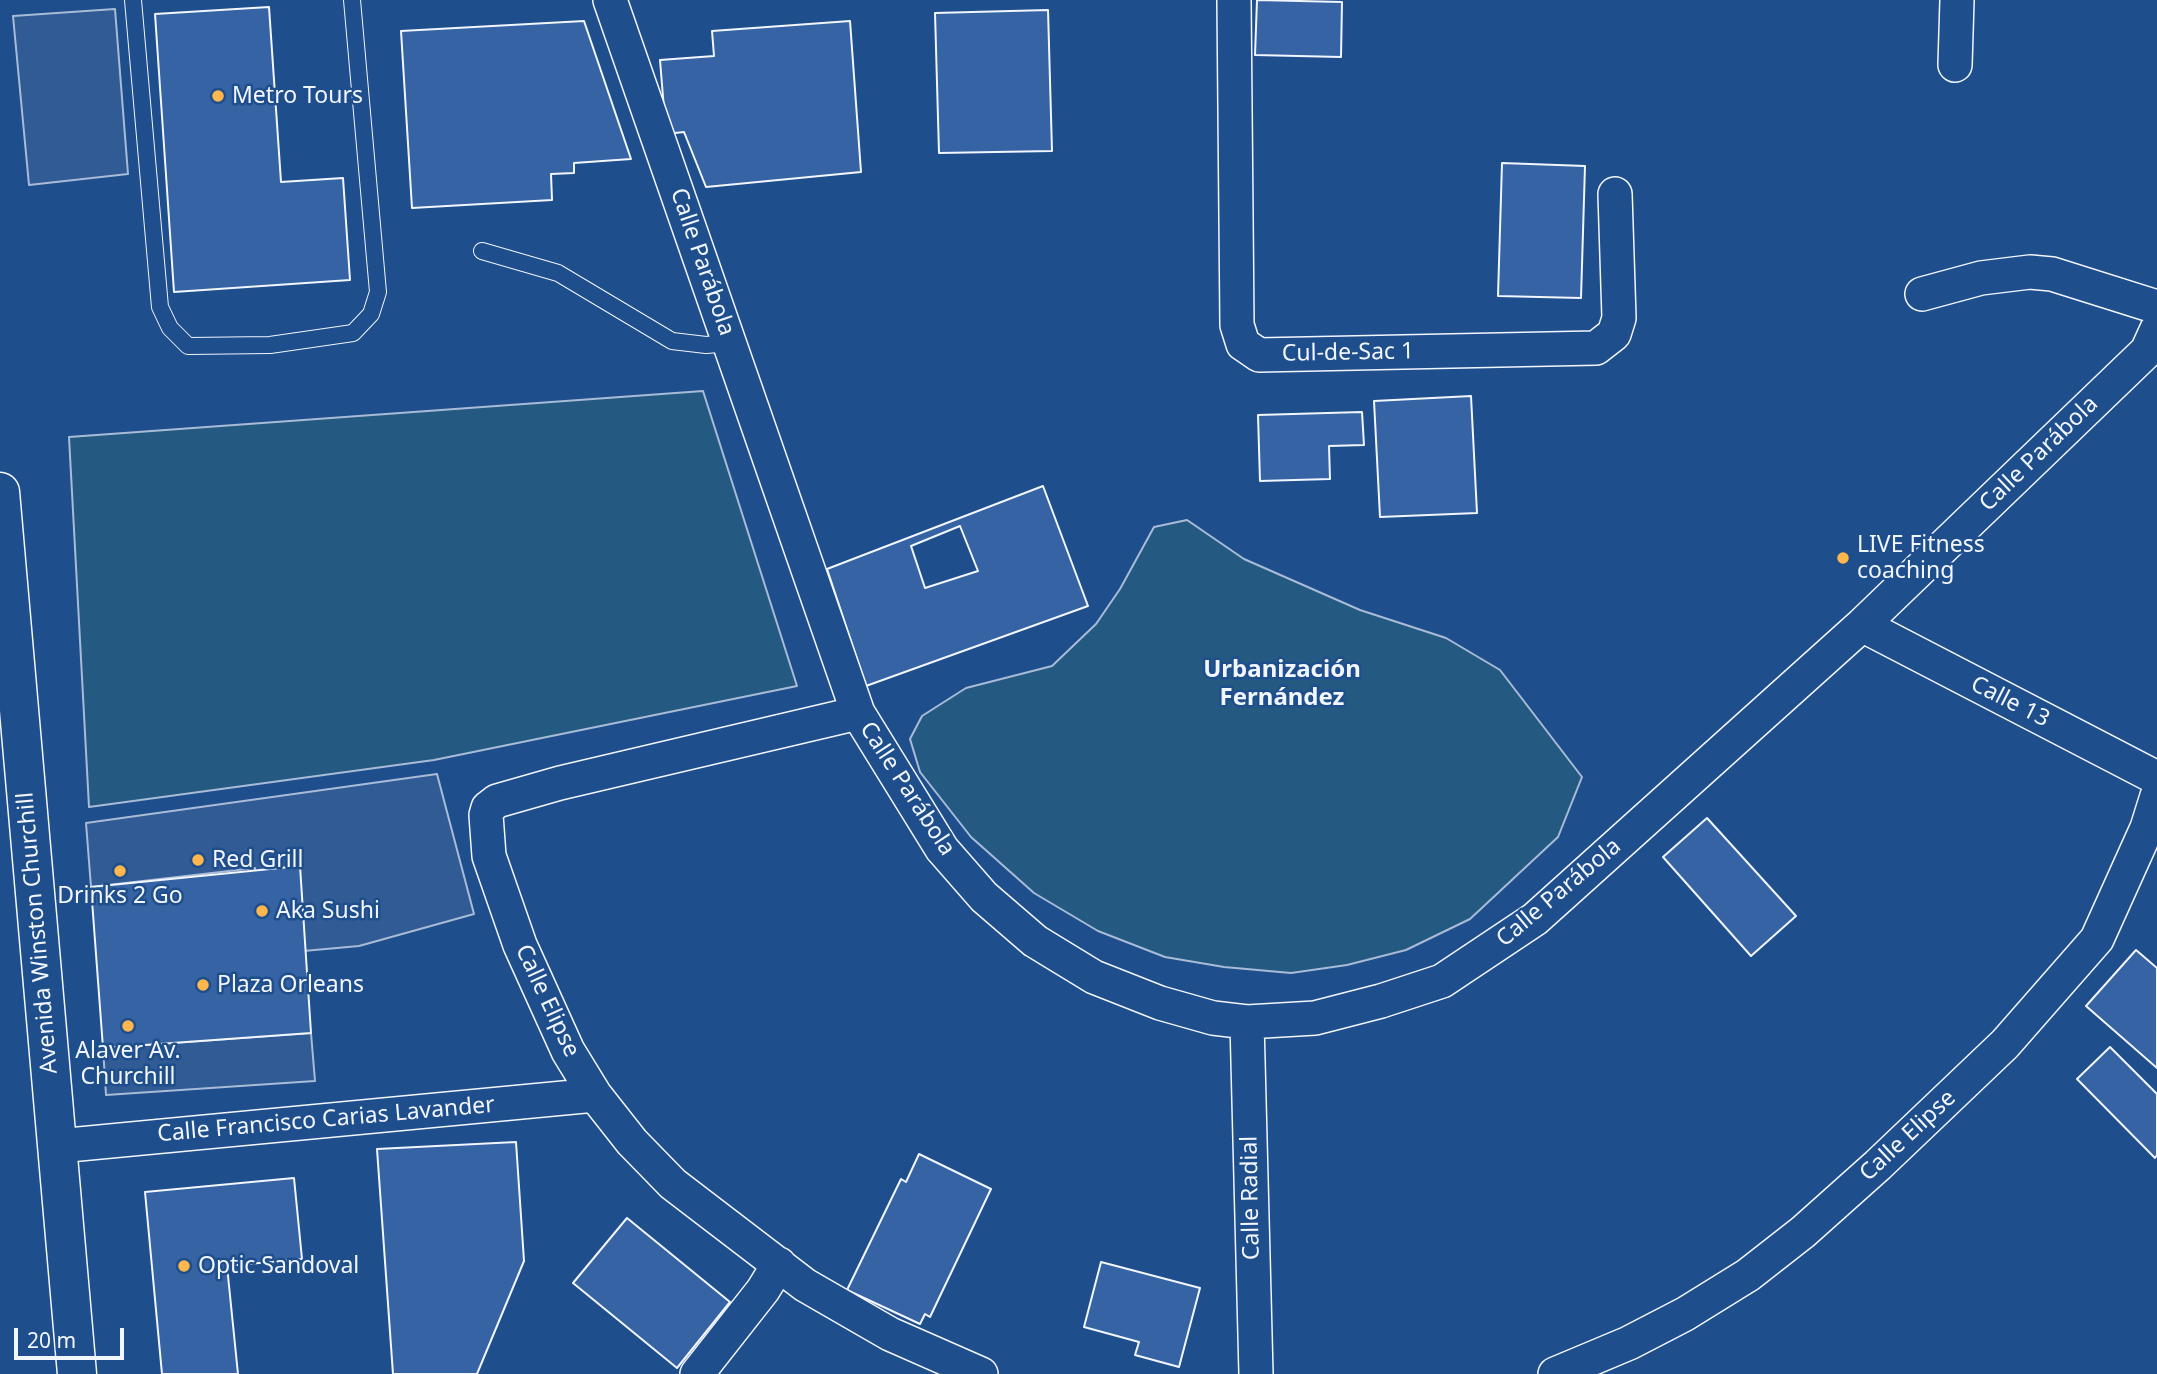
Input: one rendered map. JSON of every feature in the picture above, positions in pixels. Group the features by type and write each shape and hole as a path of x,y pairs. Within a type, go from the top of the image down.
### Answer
{"main road":[{"name":"Avenida Winston Churchill","path":"0,492 77,1374"}],"street":[{"name":"Calle Parábola","path":"610,0 858,713 942,849 984,897 1035,941 1094,977 1160,1003 1213,1018 1247,1022 1315,1018 1381,1001 1442,981 1535,919 1862,625 2154,344"},
{"name":"Cul-de-Sac 1","path":"1234,0 1237,324 1243,344 1259,355 1596,348 1614,334 1619,318 1615,194"},
{"path":"1955,65 1957,0"},
{"path":"1922,294 1981,278 2030,272 2052,274 2157,307"},
{"name":"Calle 13","path":"1862,625 2157,778"},
{"name":"Calle Elipse","path":"858,713 496,800 488,808 486,824 489,856 520,945 568,1051 594,1095 632,1142 673,1184 805,1285 890,1334 981,1374"},
{"name":"Calle Elipse","path":"1555,1374 1629,1343 1685,1314 1748,1275 1803,1232 1878,1165 2005,1044 2097,939 2147,828 2157,796"},
{"name":"Calle Radial","path":"1247,1022 1256,1374"},
{"name":"Calle Francisco Carias Lavander","path":"58,1146 594,1095"},
{"path":"697,1374 763,1290 779,1264"}],"lane":[{"path":"133,0 160,307 170,328 188,346 270,345 353,333 371,314 378,292 352,0"},
{"path":"482,251 558,273 672,341 706,345 731,343"}],"shaded area":[{"path":"115,9 128,174 29,185 13,16"},
{"path":"703,391 797,686 434,760 89,807 69,437"},
{"path":"1187,520 1244,559 1360,610 1446,638 1500,670 1582,777 1558,837 1470,919 1406,950 1347,965 1291,973 1224,967 1165,957 1098,931 1034,893 971,837 920,772 910,739 922,716 966,688 1052,666 1096,624 1120,589 1154,527"},
{"path":"437,774 474,914 359,946 259,955 255,868 91,887 86,823"},
{"path":"311,1033 315,1081 106,1095 103,1048"}],"building":[{"path":"1257,0 1342,2 1341,57 1255,55"},
{"name":"Metro Tours","path":"269,7 281,182 343,178 350,280 174,292 155,14"},
{"path":"1048,10 1052,151 939,153 935,13"},
{"path":"584,21 631,159 574,163 574,173 551,174 552,200 412,208 401,31"},
{"path":"850,21 861,172 706,187 684,132 666,134 660,60 714,56 712,31"},
{"path":"1502,163 1585,166 1581,298 1498,296"},
{"path":"1471,396 1477,513 1380,517 1374,401"},
{"path":"1362,412 1364,445 1329,446 1330,479 1260,481 1258,415"},
{"path":"1043,486 1088,606 866,686 827,569"},
{"path":"960,526 978,571 925,588 911,546"},
{"path":"1707,818 1796,916 1751,956 1663,857"},
{"name":"Plaza Orleans","path":"300,866 311,1033 103,1048 91,887"},
{"path":"2136,950 2157,968 2157,1068 2086,1006"},
{"path":"2110,1047 2157,1094 2155,1158 2077,1079"},
{"path":"516,1142 524,1261 477,1374 393,1374 377,1149"},
{"path":"919,1154 991,1189 930,1317 925,1314 920,1324 847,1290 901,1179 906,1182"},
{"path":"294,1178 302,1259 227,1266 238,1374 162,1374 145,1192"},
{"path":"627,1218 730,1302 677,1368 573,1283"},
{"path":"1101,1262 1200,1288 1179,1367 1135,1355 1139,1342 1084,1327"}],"place":[{"name":"Metro Tours","path":"218,96"},
{"name":"LIVE Fitness coaching","path":"1843,558"},
{"name":"Red Grill","path":"198,860"},
{"name":"Drinks 2 Go","path":"120,871"},
{"name":"Aka Sushi","path":"262,911"},
{"name":"Plaza Orleans","path":"203,985"},
{"name":"Alaver Av. Churchill","path":"128,1026"},
{"name":"Optic Sandoval","path":"184,1266"}],"district":[{"name":"Urbanización Fernández","path":"1282,684"}]}
